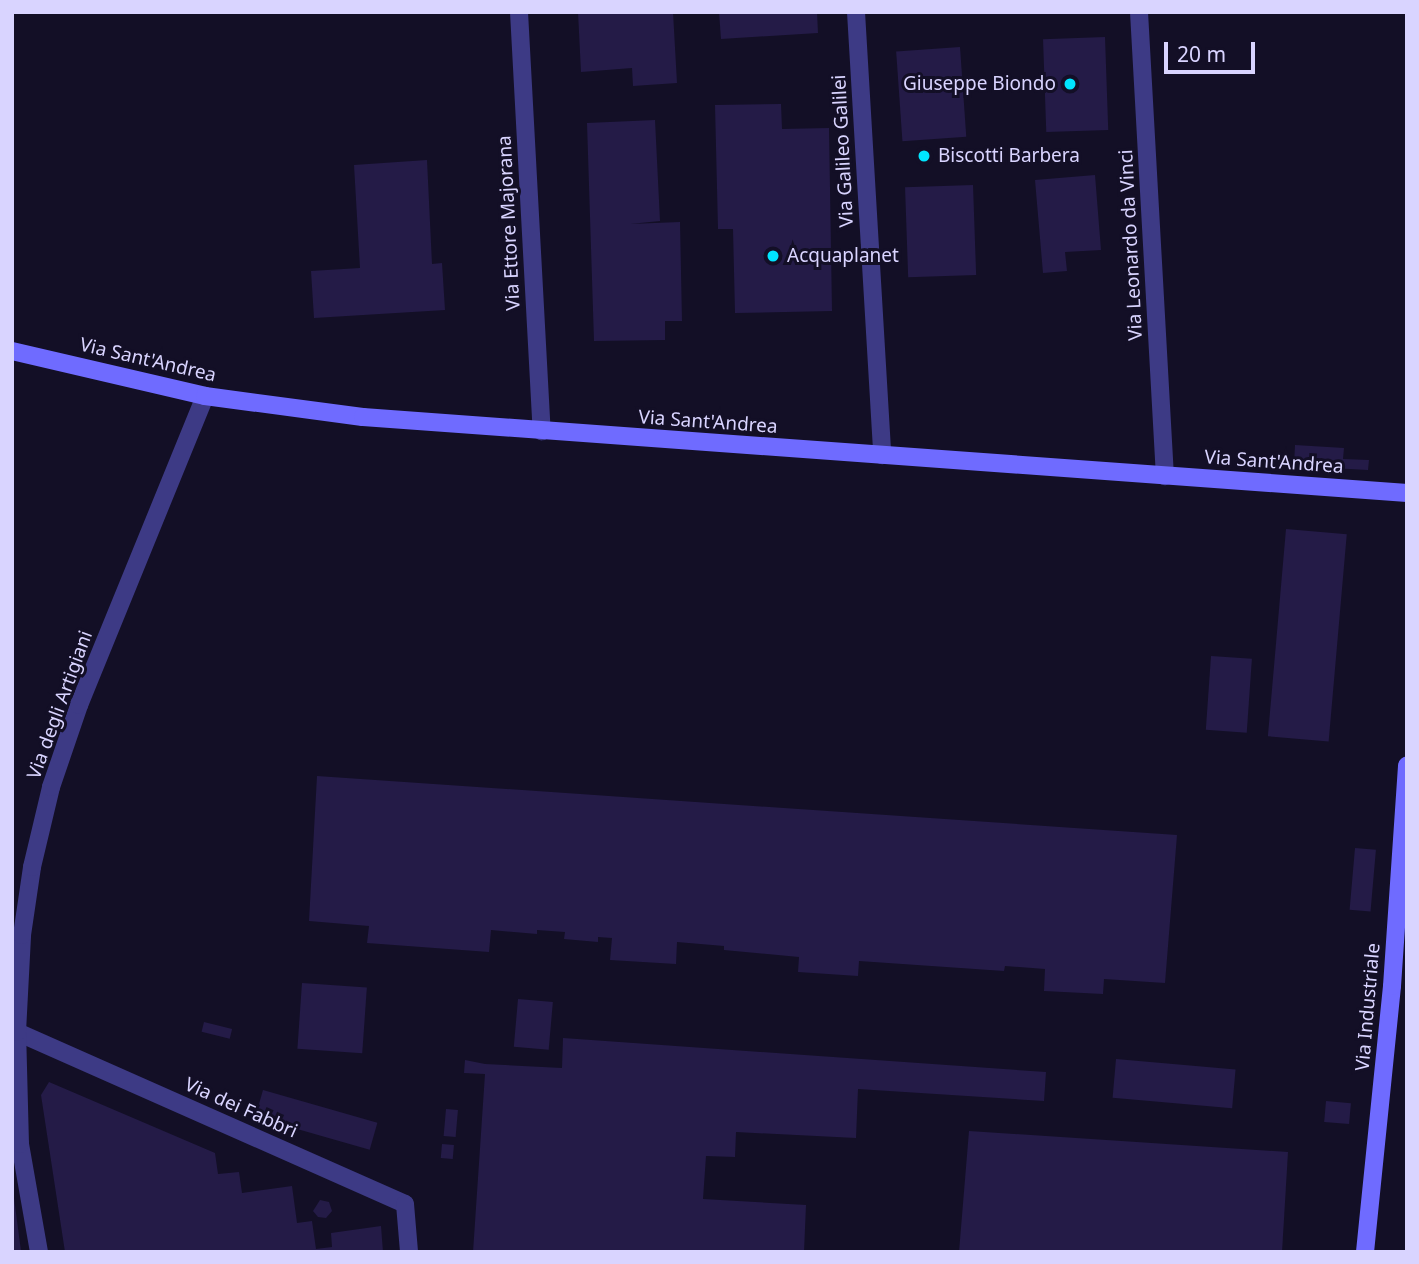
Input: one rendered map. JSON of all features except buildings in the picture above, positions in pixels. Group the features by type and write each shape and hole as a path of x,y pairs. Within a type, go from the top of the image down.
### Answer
{"street":[{"name":"Via Ettore Majorana","path":"519,12 542,431"},
{"name":"Via Galileo Galilei","path":"856,12 882,455"},
{"name":"Via Leonardo da Vinci","path":"1139,12 1165,476"},
{"name":"Via Sant'Andrea","path":"12,351 205,396 363,417 1407,493"},
{"name":"Via degli Artigiani","path":"39,1252 20,1144 17,939 55,775 79,705 205,396"},
{"name":"Via Industriale","path":"1365,1252 1392,986 1407,766"},
{"name":"Via dei Fabbri","path":"17,1032 405,1204 409,1252"}],"place":[{"name":"Giuseppe Biondo","path":"1070,84"},
{"name":"Biscotti Barbera","path":"924,156"},
{"name":"Acquaplanet","path":"773,256"}]}
